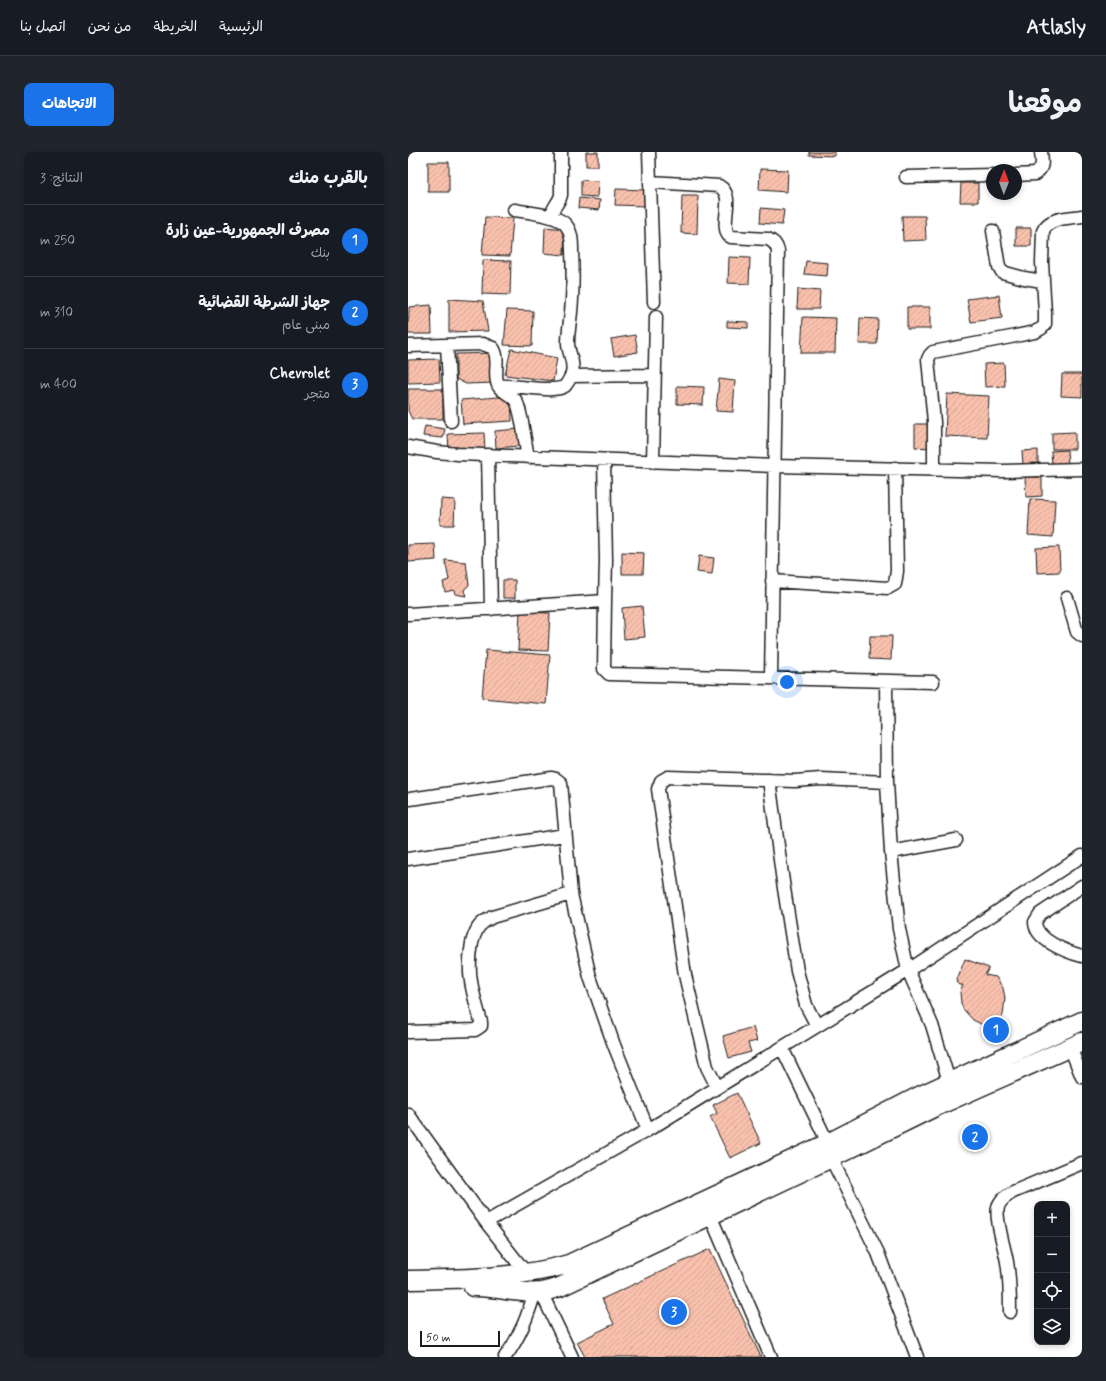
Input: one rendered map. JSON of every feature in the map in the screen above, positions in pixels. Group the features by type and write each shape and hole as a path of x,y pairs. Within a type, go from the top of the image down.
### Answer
{"highway":[{"path":"408,1289 481,1287 518,1292 538,1292 560,1287 710,1215 830,1151 917,1097 1082,1021"},
{"path":"408,1280 479,1277 526,1273 555,1268 583,1259 1076,1045"}],"street":[{"path":"552,217 552,210 561,195 561,152"},
{"path":"649,152 654,302"},
{"path":"1022,175 1036,174 1038,172 1042,166 1041,152"},
{"path":"906,177 986,175"},
{"path":"650,182 719,186 723,188 727,196 726,228 728,235 731,237 768,239 777,245 771,678"},
{"path":"499,386 513,385 554,390 567,384 571,376 573,366 568,343 573,290 571,235 564,222 552,217 514,210"},
{"path":"934,469 934,422 928,359 930,355 933,352 1035,332 1042,328 1045,324 1042,281 1043,231 1050,222 1058,219 1082,216"},
{"path":"993,231 999,267 1002,272 1042,281"},
{"path":"653,462 656,317"},
{"path":"408,346 483,344 492,348 496,354 496,380 499,386 517,402 528,457"},
{"path":"447,345 451,421"},
{"path":"571,376 655,375"},
{"path":"408,447 442,452 488,455 774,466 1003,471 1082,469"},
{"path":"488,455 491,609"},
{"path":"604,460 606,560 604,669 609,674 933,682"},
{"path":"772,580 888,588 895,584 897,571 895,468"},
{"path":"1067,598 1077,632 1082,636"},
{"path":"408,614 605,601"},
{"path":"886,681 887,782 890,852 899,929 908,970 932,1025 954,1099"},
{"path":"717,1087 707,1067 685,975 658,789 661,781 668,777 769,780 821,779 887,782"},
{"path":"410,799 552,778 556,779 560,783 562,788 571,894 590,977 614,1045 648,1130"},
{"path":"769,780 797,971 806,1005 817,1026"},
{"path":"408,858 565,834"},
{"path":"890,852 956,840"},
{"path":"486,1222 648,1130 782,1048 908,970 1082,856"},
{"path":"1082,886 1040,914 1035,922 1038,933 1046,940 1063,950 1082,956"},
{"path":"408,1032 468,1031 479,1029 481,1022 470,982 469,969 474,938 479,926 492,917 571,894"},
{"path":"1076,1045 1082,1077"},
{"path":"782,1048 878,1254 917,1357"},
{"path":"408,1114 486,1222 526,1273"},
{"path":"1010,1312 1010,1281 997,1215 999,1204 1013,1192 1082,1163"},
{"path":"710,1215 771,1357"},
{"path":"505,1357 517,1338 538,1292"},
{"path":"538,1292 572,1357"}],"building":[{"path":"586,152 598,152 598,166 586,166"},
{"path":"809,152 835,152 835,156 809,155"},
{"path":"428,162 449,162 449,192 428,192"},
{"path":"760,169 788,170 787,192 759,190"},
{"path":"581,180 598,181 597,197 581,196"},
{"path":"961,183 978,183 978,202 960,202"},
{"path":"616,189 648,190 647,206 615,205"},
{"path":"682,196 698,196 697,234 681,233"},
{"path":"579,198 600,200 599,210 578,208"},
{"path":"761,208 784,210 782,225 760,223"},
{"path":"902,216 925,216 926,240 903,241"},
{"path":"485,217 513,218 510,256 482,255"},
{"path":"545,227 565,229 564,255 544,253"},
{"path":"1016,228 1031,228 1031,246 1016,246"},
{"path":"729,257 750,258 749,284 728,283"},
{"path":"483,260 511,261 510,295 482,294"},
{"path":"806,261 828,263 827,276 804,274"},
{"path":"798,289 820,291 819,309 797,309"},
{"path":"999,295 1002,318 971,322 967,299"},
{"path":"449,299 483,301 488,331 449,332"},
{"path":"431,305 432,334 408,334 409,307"},
{"path":"907,307 930,307 930,329 907,329"},
{"path":"507,310 533,311 532,346 504,345"},
{"path":"803,317 836,318 835,353 801,353"},
{"path":"860,318 878,319 877,344 859,344"},
{"path":"727,321 748,322 748,328 727,327"},
{"path":"635,335 638,352 614,356 611,339"},
{"path":"511,349 557,358 553,381 505,375"},
{"path":"493,353 494,383 466,384 456,379 456,354"},
{"path":"439,359 440,382 408,383 408,360"},
{"path":"1004,363 1005,386 985,387 984,364"},
{"path":"1062,374 1082,374 1082,397 1061,396"},
{"path":"719,379 735,381 733,412 716,411"},
{"path":"677,386 704,387 703,405 677,404"},
{"path":"408,389 443,389 443,419 412,419 408,411"},
{"path":"947,394 989,396 987,438 945,436"},
{"path":"511,396 512,421 463,424 461,400"},
{"path":"915,424 932,424 931,448 915,447"},
{"path":"425,426 445,429 443,438 423,436"},
{"path":"518,429 519,446 496,448 495,431"},
{"path":"1075,432 1075,449 1052,449 1052,433"},
{"path":"484,433 485,450 449,451 448,434"},
{"path":"1038,450 1038,464 1023,465 1022,451"},
{"path":"1067,450 1068,464 1052,465 1051,451"},
{"path":"1025,477 1042,477 1042,496 1026,497"},
{"path":"441,499 455,500 454,525 440,525"},
{"path":"1030,499 1055,500 1053,537 1028,535"},
{"path":"435,544 436,560 408,562 408,545"},
{"path":"1059,547 1060,572 1037,573 1036,548"},
{"path":"622,552 644,553 643,574 622,574"},
{"path":"699,556 714,558 712,574 697,572"},
{"path":"445,560 466,562 469,585 464,590 466,596 455,594 454,590 445,592 443,582 449,580"},
{"path":"503,580 515,580 515,598 503,598"},
{"path":"642,606 645,637 624,639 622,608"},
{"path":"520,612 550,613 548,651 518,650"},
{"path":"870,636 892,636 891,660 869,659"},
{"path":"486,650 550,655 546,704 482,698"},
{"path":"965,959 989,968 985,975 996,977 1003,988 1005,998 1003,1015 1000,1021 993,1028 973,1020 963,1009 960,992 963,985 959,985 956,982"},
{"path":"753,1027 757,1041 748,1043 751,1052 729,1058 723,1036"},
{"path":"737,1093 761,1143 730,1158 710,1117 717,1113 713,1105"},
{"path":"710,1249 761,1357 585,1357 577,1342 614,1324 602,1299"}],"place":[{"name":"مصرف الجمهورية-عين زارة","path":"996,1030"},
{"name":"جهاز الشرطة القضائية","path":"975,1137"},
{"name":"Chevrolet","path":"674,1312"}]}
